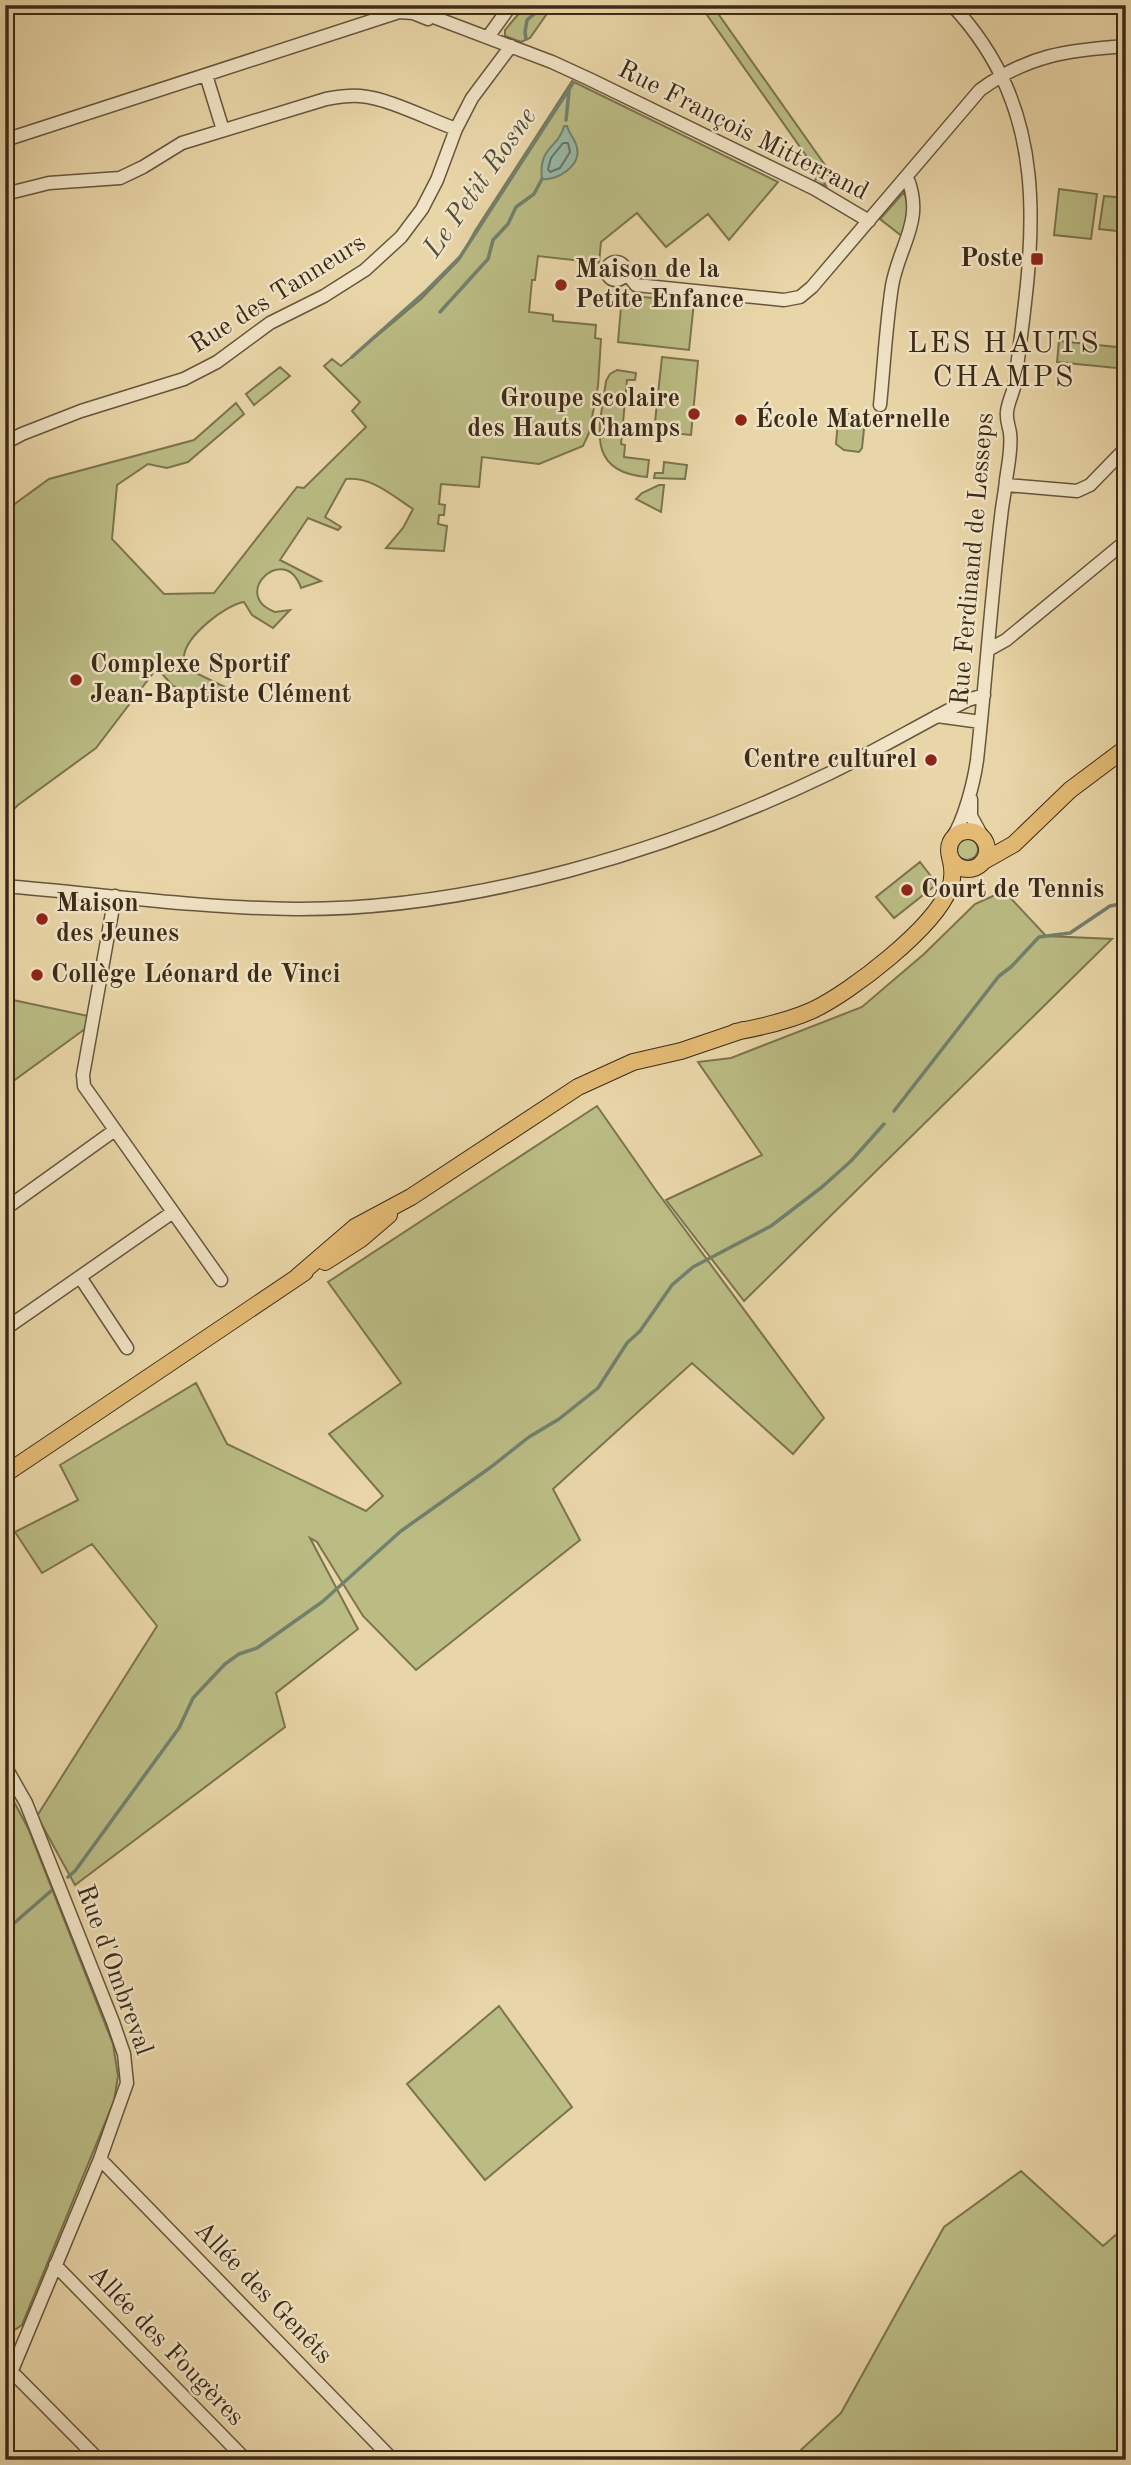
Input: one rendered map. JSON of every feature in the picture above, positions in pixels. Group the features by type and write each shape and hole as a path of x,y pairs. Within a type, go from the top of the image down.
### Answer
{"main road":[{"path":"950,858 961,868 970,869 1007,850 1085,778 1126,748"},
{"path":"5,1474 298,1276 353,1244 411,1197 556,1100 597,1077 631,1063 796,1017 827,1003 861,982 935,912 950,889 953,874 949,844 952,838 967,830 992,841 1008,840 1038,822"},
{"path":"912,935 945,911 964,880 981,863 987,848 982,836"}],"street":[{"name":"Rue François Mitterrand","path":"376,20 395,5"},
{"name":"Rue François Mitterrand","path":"417,5 436,18 589,79 816,190 869,221 980,90 1001,74 1042,57 1126,46"},
{"path":"488,37 511,5"},
{"name":"Rue Ferdinand de Lesseps","path":"952,5 982,40 1001,74 1022,128 1031,194 1029,248 1015,382 1007,412 1010,436 1006,485 981,722 973,781 960,825 952,838"},
{"name":"Rue François Mitterrand","path":"5,140 376,20 409,12 433,21 452,24"},
{"name":"Rue des Tanneurs","path":"5,443 82,411 184,379 216,362 270,323 324,296 379,260 422,209 437,180 456,129 480,86 511,46"},
{"path":"206,75 223,130"},
{"path":"5,194 49,183 120,178 183,143 326,99 351,95 375,99 456,129"},
{"path":"880,405 892,287 898,261 907,243 913,208 907,177"},
{"path":"625,271 636,285 792,300 813,287 869,221"},
{"path":"1006,485 1077,491 1084,489 1126,448"},
{"path":"988,650 998,646 1025,625 1126,541"},
{"path":"990,632 1004,633 1025,625"},
{"path":"5,886 296,909 436,897 507,884 622,856 722,821 848,764 968,700 984,695"},
{"path":"937,716 981,722"},
{"path":"973,781 970,810 975,827 982,836"},
{"path":"115,896 83,1075 87,1092 222,1280"},
{"path":"5,1209 115,1130"},
{"path":"5,1329 173,1212"},
{"path":"80,1277 127,1348"},
{"name":"Rue d'Ombreval","path":"5,1766 26,1803 124,2054 127,2083 100,2159 5,2387"},
{"name":"Allée des Genêts","path":"100,2159 393,2460"},
{"name":"Allée des Fougères","path":"54,2265 246,2460"},
{"path":"12,2372 99,2460"}],"green space":[{"path":"526,5 553,5 530,38 521,42 505,36 505,30"},
{"path":"700,5 712,5 832,175 820,175 826,186 814,182 819,174"},
{"path":"572,81 778,182 729,240 708,214 666,247 637,213 601,242 599,263 538,256 535,280 532,280 529,312 553,315 553,321 596,325 595,338 601,339 598,386 589,433 583,446 539,464 482,457 479,487 441,484 439,504 445,505 444,515 439,515 438,524 447,526 444,551 386,548 403,528 413,509 373,484 346,479 325,517 341,527 338,530 308,518 280,560 321,581 301,588 293,575 284,570 274,570 265,576 257,594 262,604 275,612 290,610 273,628 252,615 244,602 217,615 199,631 186,648 186,672 196,673 225,687 198,700 172,685 157,668 96,748 18,805 5,818 5,511 49,479 194,440 236,403 244,414 188,462 167,468 148,464 117,485 112,539 164,594 214,593 297,487 304,488 366,427 352,411 360,402 324,366 332,359 341,366 421,299 459,260"},
{"path":"1059,189 1097,194 1091,239 1054,235"},
{"path":"904,192 907,208 903,237 880,219"},
{"path":"1104,196 1126,198 1126,232 1099,229"},
{"path":"622,295 694,302 689,350 618,342"},
{"path":"1059,341 1126,348 1126,369 1057,362"},
{"path":"662,357 698,361 691,435 654,431"},
{"path":"280,367 290,376 254,405 246,394"},
{"path":"617,370 636,373 635,380 627,380 621,444 625,445 624,457 649,460 647,477 627,473 613,466 605,456 601,444 601,414 606,381 610,374"},
{"path":"847,414 862,415 865,419 862,448 859,452 844,450 836,444 838,420"},
{"path":"664,462 687,465 685,479 654,478 655,473 663,473"},
{"path":"659,485 664,485 661,512 636,499"},
{"path":"967,838 975,841 978,849 975,857 967,860 959,857 956,849 959,841"},
{"name":"Court de Tennis","path":"920,862 937,884 894,918 876,897"},
{"path":"1004,891 1046,936 1112,939 744,1301 666,1200 762,1155 698,1062 731,1058 862,1007 924,954 975,904"},
{"path":"13,1000 88,1016 85,1029 5,1087 5,1040 13,1025"},
{"path":"597,1106 824,1418 793,1454 692,1363 553,1489 580,1540 416,1670 363,1616 317,1542 310,1538 358,1629 276,1693 285,1727 75,1885 37,1816 157,1626 92,1544 42,1573 15,1532 78,1500 60,1465 196,1383 227,1444 366,1511 383,1496 329,1434 401,1383 328,1282"},
{"path":"5,1785 28,1828 113,2044 118,2076 114,2101 22,2325 5,2336"},
{"path":"499,2006 572,2107 485,2180 407,2084"},
{"path":"1021,2171 1103,2246 1126,2226 1126,2460 790,2460 841,2413 944,2227"}],"water":[{"path":"564,126 567,126 576,145 575,161 561,175 542,179 543,160"}],"waterway":[{"name":"Le Petit Rosne","path":"526,39 527,20 545,5"},
{"name":"Le Petit Rosne","path":"352,357 460,257 573,83"},
{"path":"566,120 569,91"},
{"path":"440,312 488,259 493,240 508,224 516,207 534,194 542,179"},
{"path":"894,1111 999,976 1039,937 1070,933 1110,906 1126,903"},
{"path":"68,1877 179,1728 193,1698 225,1664 239,1654 257,1648 322,1602 401,1531 529,1437 559,1419 598,1388 627,1343 640,1331 672,1285 693,1267 771,1226 851,1161 884,1124"},
{"path":"5,1931 51,1891"}],"place":[{"name":"Poste","path":"1037,259"},
{"name":"Maison de la Petite Enfance","path":"561,285"},
{"name":"Groupe scolaire des Hauts Champs","path":"694,414"},
{"name":"École Maternelle","path":"741,420"},
{"name":"Complexe Sportif Jean-Baptiste Clément","path":"76,680"},
{"name":"Centre culturel","path":"931,760"},
{"name":"Court de Tennis","path":"907,890"},
{"name":"Maison des Jeunes","path":"42,919"},
{"name":"Collège Léonard de Vinci","path":"37,975"}],"district":[{"name":"LES HAUTS CHAMPS","path":"1004,361"}]}
